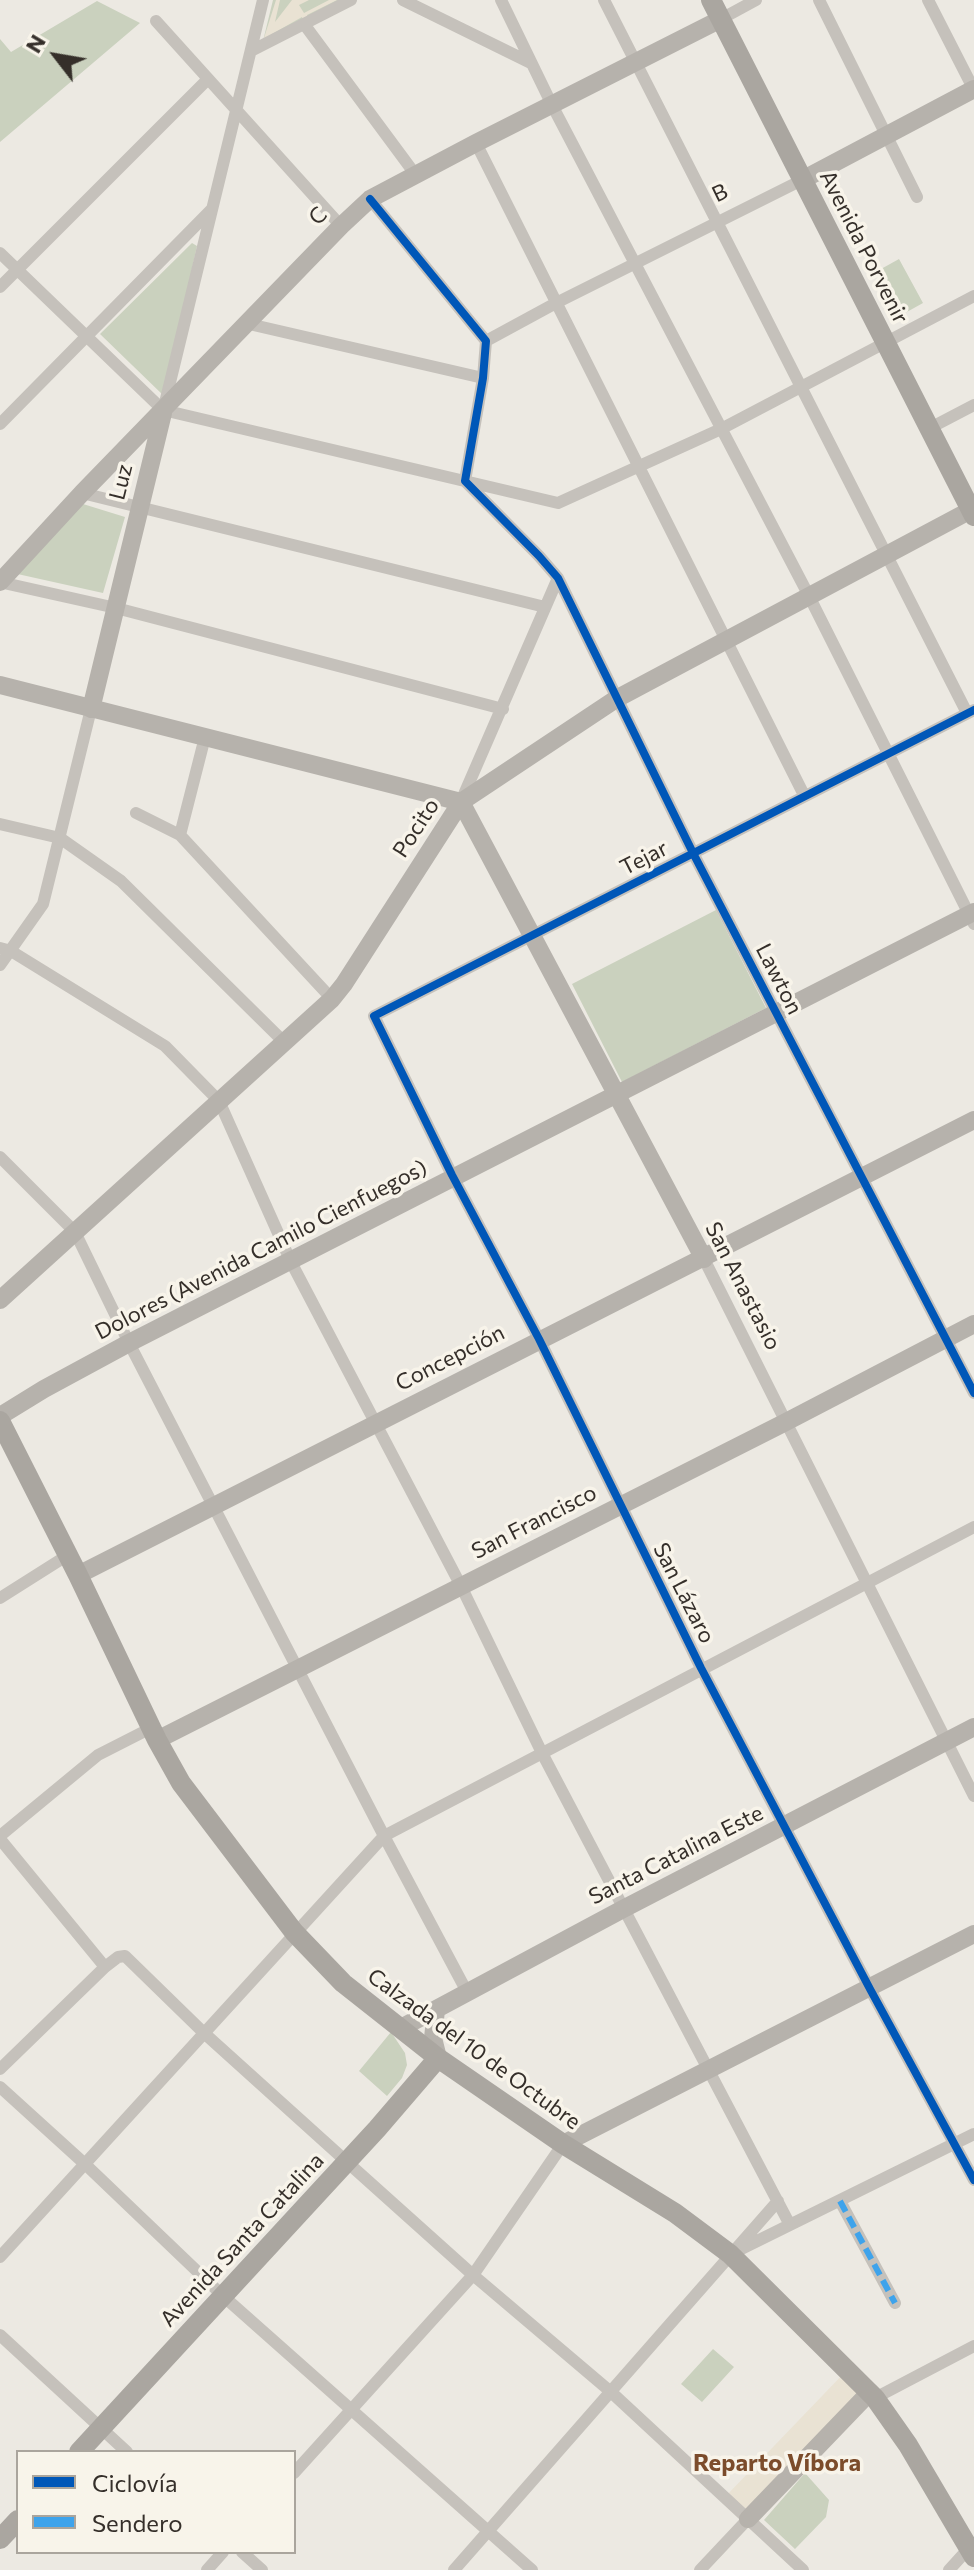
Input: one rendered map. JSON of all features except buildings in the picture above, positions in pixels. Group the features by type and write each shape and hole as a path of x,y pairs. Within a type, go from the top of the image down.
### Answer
{"main road":[{"name":"Avenida Porvenir","path":"711,0 973,512"},
{"name":"Calzada del 10 de Octubre","path":"0,1419 181,1783 294,1932 343,1983 438,2058 563,2144 675,2213 730,2254 872,2395 908,2445 971,2553"},
{"path":"408,2033 417,2063 408,2093"},
{"name":"Avenida Santa Catalina","path":"81,2450 347,2162 438,2058"},
{"path":"0,2539 16,2522"}],"street":[{"name":"Luz","path":"0,965 6,950 43,904 263,0"},
{"path":"251,51 351,0"},
{"path":"403,0 531,63"},
{"path":"501,0 552,105 809,596 972,917"},
{"path":"604,0 887,556 970,712"},
{"name":"C","path":"0,582 82,493 370,199 756,0"},
{"path":"819,0 917,197"},
{"path":"928,0 974,90"},
{"path":"156,21 341,226"},
{"path":"304,24 415,174"},
{"path":"0,287 208,79"},
{"name":"B","path":"486,341 974,90"},
{"path":"476,143 804,795"},
{"path":"370,199 486,341 483,378 465,481"},
{"path":"0,424 213,208"},
{"path":"0,253 163,410 558,503 721,429 974,296"},
{"path":"249,324 483,378"},
{"path":"930,428 974,405"},
{"name":"Lawton","path":"465,481 558,578 693,853 974,1393"},
{"path":"82,493 545,607"},
{"name":"Pocito","path":"0,1300 332,999 461,802 616,699 973,512"},
{"path":"0,685 461,802 558,578"},
{"path":"0,582 116,608 503,709"},
{"name":"Tejar","path":"374,1016 970,712"},
{"path":"180,835 205,737"},
{"name":"San Anastasio","path":"461,802 704,1259 974,1796"},
{"path":"136,813 180,835 332,999"},
{"path":"0,824 60,838 121,881 284,1042"},
{"name":"Dolores (Avenida Camilo Cienfuegos)","path":"0,1419 44,1389 129,1343 775,1012 972,917"},
{"path":"6,950 165,1046 219,1101 291,1262 461,1586 542,1753 790,2225"},
{"name":"San Lázaro","path":"374,1016 454,1179 539,1339 701,1668 974,2180"},
{"name":"Concepción","path":"78,1575 974,1120"},
{"path":"0,1157 75,1232 129,1343 467,1992"},
{"name":"San Francisco","path":"154,1734 298,1668 974,1324"},
{"path":"0,2257 384,1836 974,1527"},
{"path":"0,1598 68,1555"},
{"name":"Santa Catalina Este","path":"408,2033 436,2010 467,1992 974,1727"},
{"path":"105,1967 0,1837 98,1755 154,1734"},
{"path":"296,2471 473,2275 563,2144 974,1934"},
{"path":"0,2069 105,1967 122,1955 473,2275 611,2392 803,2570"},
{"path":"436,2010 433,2038 438,2058"},
{"path":"0,2087 222,2295 532,2570"},
{"path":"730,2254 974,2134"},
{"path":"454,2570 778,2201"},
{"path":"840,2201 895,2303"},
{"path":"0,2335 125,2450"},
{"path":"700,2570 872,2395 974,2346"},
{"path":"949,2570 971,2553"},
{"path":"207,2570 221,2554"},
{"path":"244,2554 262,2570"}],"green space":[{"path":"273,0 341,0 263,41"},
{"path":"97,1 140,23 0,142 0,39 11,52"},
{"path":"192,243 197,246 164,396 100,334"},
{"path":"899,259 923,303 905,313 881,269"},
{"path":"83,504 125,517 103,593 13,573"},
{"path":"716,910 766,1008 622,1082 572,984"},
{"path":"391,2032 405,2053 407,2065 402,2078 387,2096 359,2071"},
{"path":"713,2349 734,2367 702,2402 681,2384"},
{"path":"805,2473 829,2500 826,2517 795,2549 764,2520"}],"shaded area":[{"path":"276,0 280,0 275,22 292,0 309,0 299,5 304,13 329,0 337,0 263,41"},
{"path":"847,2370 869,2393 748,2519 725,2497"}],"marked path":[{"path":"840,2201 895,2303"}],"cycle path":[{"path":"370,199 486,341 483,378 465,481 558,578 693,853 974,1393"},
{"path":"974,710 374,1016 452,1175 539,1339 701,1668 974,2180"}],"district":[{"name":"Reparto Víbora","path":"777,2463"}]}
